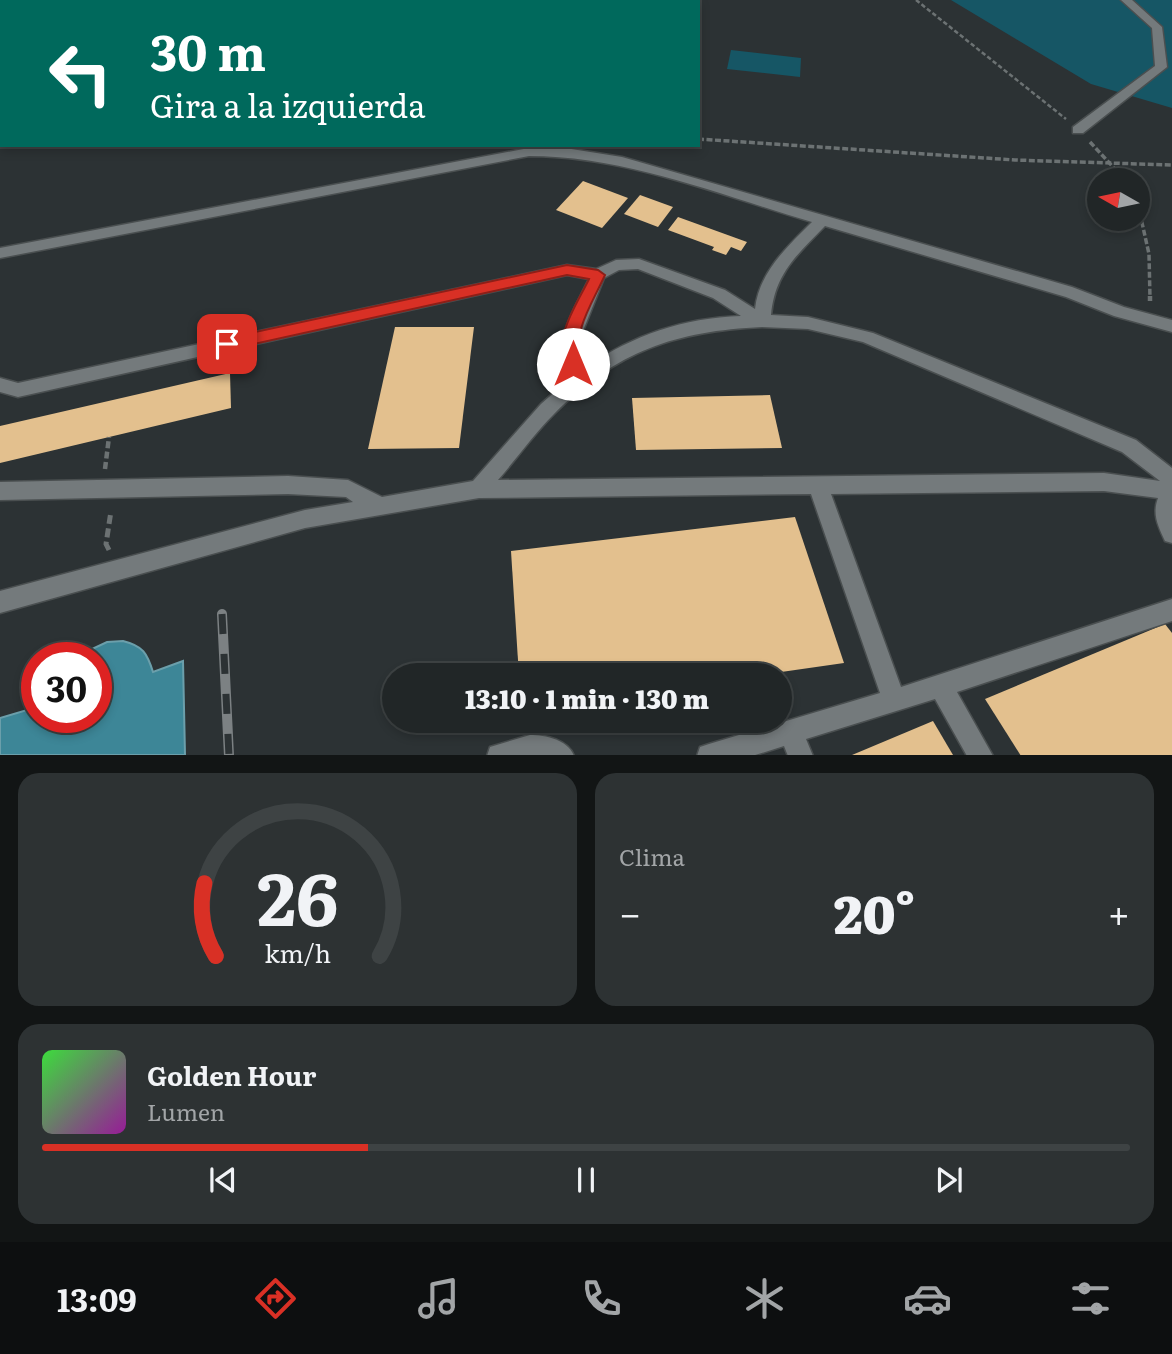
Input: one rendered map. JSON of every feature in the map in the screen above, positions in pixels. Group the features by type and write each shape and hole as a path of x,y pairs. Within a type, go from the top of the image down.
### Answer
{"street":[{"path":"1078,130 1161,67 1157,27 1126,0"},
{"path":"467,164 472,147"},
{"path":"0,253 529,152 565,152 607,158 1072,293 1172,315"},
{"path":"762,321 765,293 783,261 822,220"},
{"path":"584,377 573,364 569,342 598,275 615,265 639,264 719,294 762,321"},
{"path":"0,384 18,390 567,270 598,275"},
{"path":"1072,293 1120,312 1172,326"},
{"path":"479,489 547,409 584,377 625,350 670,333 716,323 762,321 808,323 867,337 1129,446 1172,479"},
{"path":"0,602 305,519 479,489 1104,482 1172,491 1166,499 1164,510 1172,534"},
{"path":"0,491 288,485 348,489 379,505"},
{"path":"818,485 894,701"},
{"path":"0,506 30,491"},
{"path":"792,731 1172,610"},
{"path":"940,686 981,755"},
{"path":"709,755 786,733"},
{"path":"790,733 801,755"},
{"path":"499,755 534,746 551,749 562,755"}],"path":[{"path":"916,0 1035,93 1078,130 1115,168"},
{"path":"700,139 1113,165 1172,165"},
{"path":"1144,231 1149,254 1150,309"}],"shaded area":[{"path":"951,0 1172,0 1172,108 1091,84"},
{"path":"731,50 801,58 800,77 727,69"},
{"path":"123,641 135,645 149,660 153,672 183,661 185,755 0,755 0,718 21,712 21,733 112,733 112,642 107,642"}],"building":[{"path":"583,181 628,198 602,228 556,210"},
{"path":"640,195 673,207 658,227 624,214"},
{"path":"678,217 747,242 741,251 731,247 726,255 712,250 714,247 668,230"},
{"path":"395,327 474,327 459,448 368,449"},
{"path":"230,373 231,408 0,463 0,426"},
{"path":"770,395 782,448 636,450 632,398"},
{"path":"795,517 844,663 792,670 792,663 518,663 511,551"},
{"path":"1165,624 1172,633 1172,755 1020,755 985,699"},
{"path":"933,721 953,755 852,755"}],"railway":[{"path":"222,614 229,755"}],"route":[{"path":"227,344 567,270 598,275 570,335 569,349 573,364"}]}
